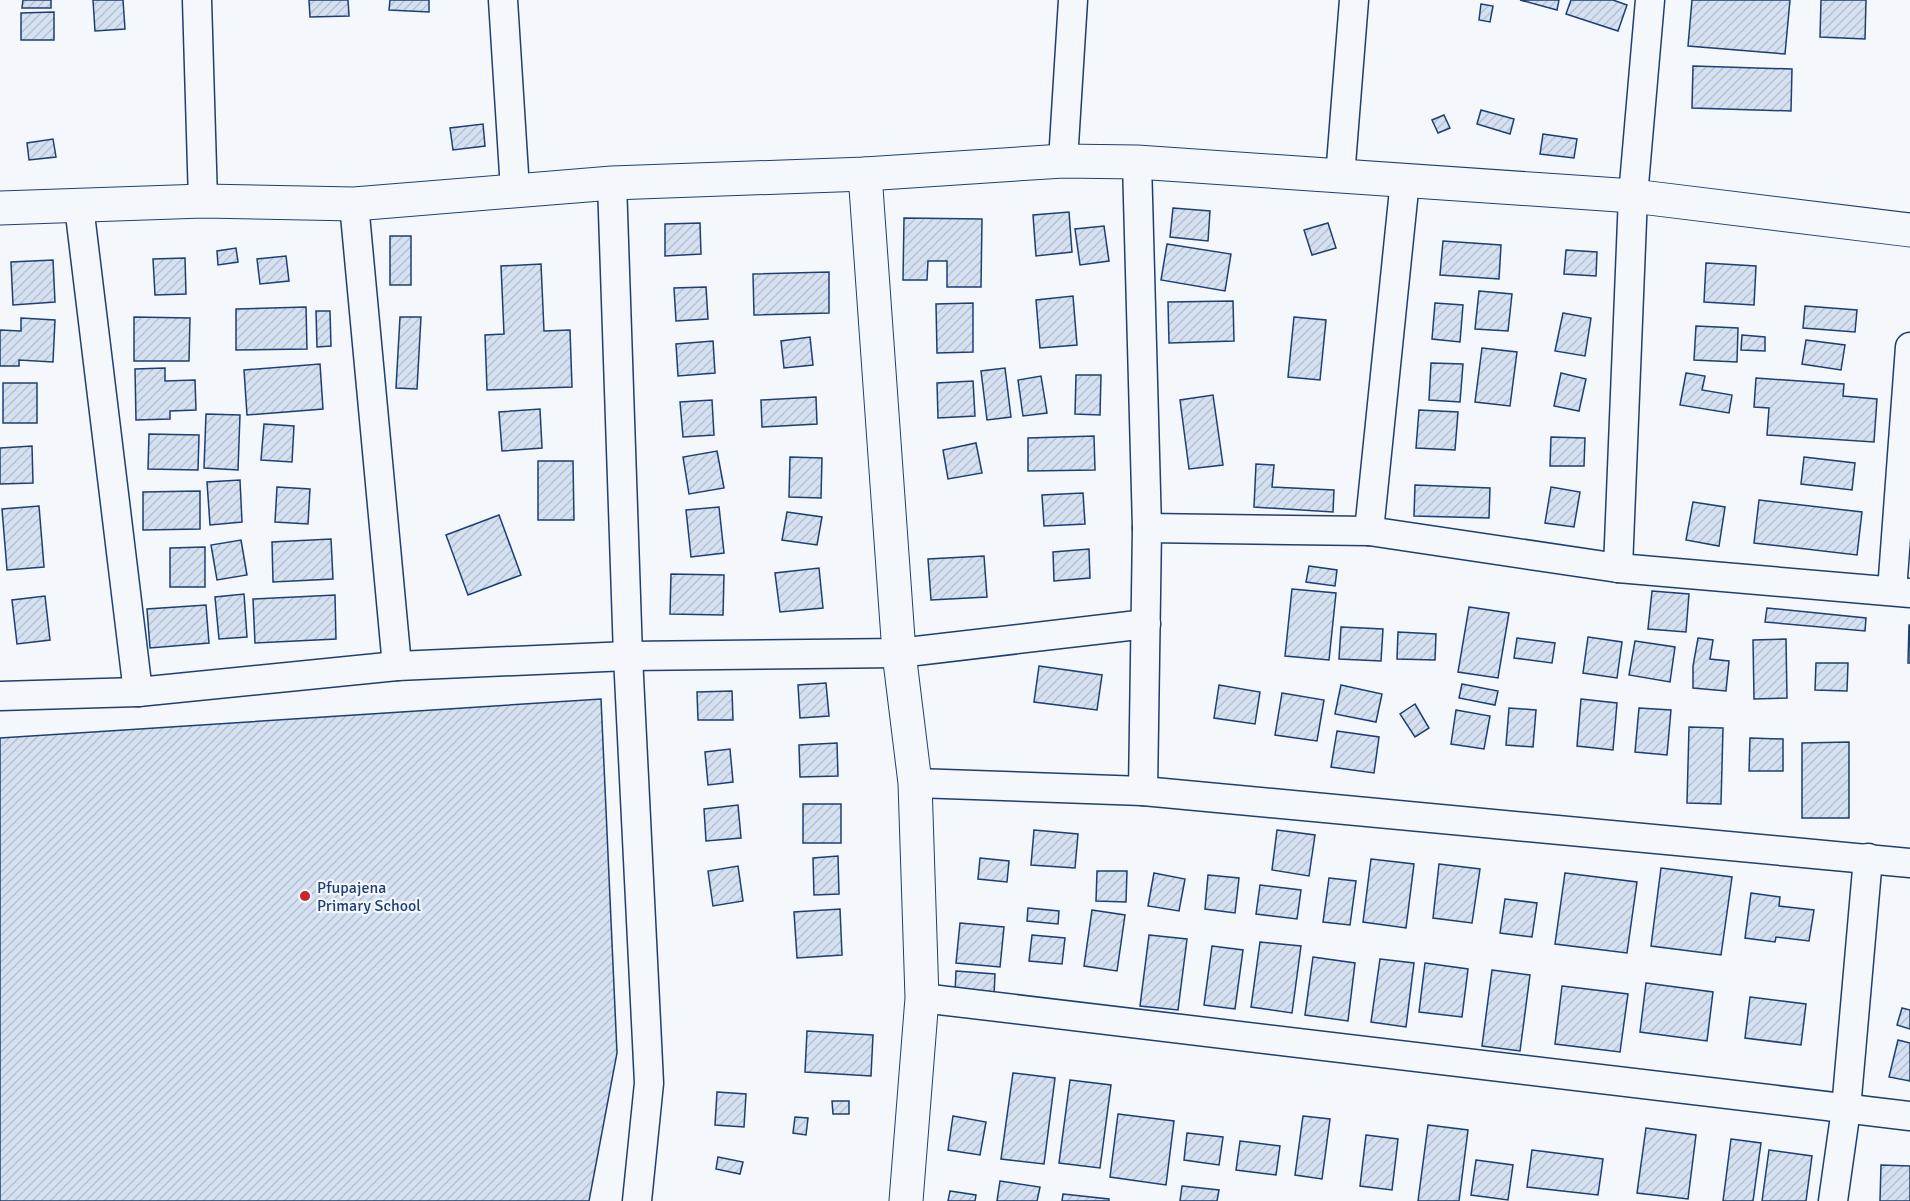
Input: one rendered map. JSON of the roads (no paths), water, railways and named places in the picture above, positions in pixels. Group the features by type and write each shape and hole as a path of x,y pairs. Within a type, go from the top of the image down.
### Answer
{"street":[{"path":"197,0 203,201"},
{"path":"503,0 515,190"},
{"path":"1063,161 1073,0"},
{"path":"1340,177 1354,0"},
{"path":"1618,568 1633,196 1650,0"},
{"path":"0,208 203,201 354,204 612,183 865,174 1063,161 1137,162 1633,196 1910,230"},
{"path":"1137,162 1147,528 1143,791"},
{"path":"865,174 899,653 915,783 922,998 906,1201"},
{"path":"1369,531 1405,180"},
{"path":"612,183 628,656 649,1083 637,1201"},
{"path":"354,204 397,666"},
{"path":"79,206 138,692"},
{"path":"1147,528 1369,531 1618,568 1901,592 1910,347"},
{"path":"0,696 138,692 397,666 628,656 899,653 1146,624"},
{"path":"915,783 1143,791 1910,863"},
{"path":"1833,1201 1846,1109 1868,858"},
{"path":"922,998 1910,1116"}],"place":[{"name":"Pfupajena Primary School","path":"305,896"}]}
